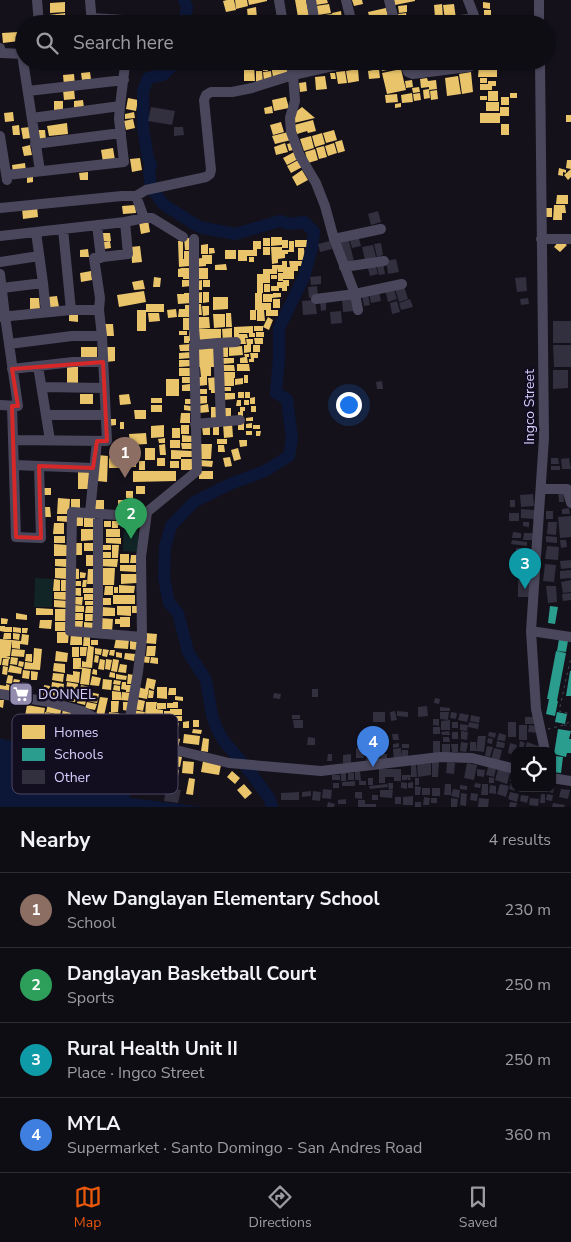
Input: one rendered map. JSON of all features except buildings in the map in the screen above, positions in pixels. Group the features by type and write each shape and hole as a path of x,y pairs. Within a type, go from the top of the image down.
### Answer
{"street":[{"path":"37,0 38,15"},
{"path":"90,0 91,15"},
{"path":"279,0 282,15"},
{"path":"310,0 313,15"},
{"path":"346,0 350,15"},
{"path":"389,0 393,15"},
{"path":"468,0 473,15"},
{"path":"539,0 539,15"},
{"path":"0,48 1,53 15,54"},
{"path":"25,70 40,171"},
{"path":"0,136 7,178 40,171 124,162 119,119 125,70"},
{"path":"292,70 295,101 290,118 291,132 300,156 316,183 325,206 334,239 355,294 358,310"},
{"path":"0,208 136,196 146,190 206,177 210,174 211,170 204,100 206,95 211,92 232,92 252,88 310,70"},
{"path":"407,70 413,74 450,70"},
{"name":"Ingco Street","path":"540,70 544,438 531,631 536,709 544,747"},
{"path":"28,91 124,80"},
{"path":"32,118 120,106"},
{"path":"35,144 121,133"},
{"path":"136,196 144,218"},
{"path":"0,236 152,218 183,237"},
{"path":"13,440 106,440 102,336 99,310 100,298 94,258 128,254 124,222"},
{"path":"97,225 100,258"},
{"path":"64,229 71,310"},
{"path":"334,239 381,229"},
{"path":"36,232 46,312"},
{"path":"542,238 571,239"},
{"path":"131,714 142,637 141,556 147,512 197,471 194,239"},
{"path":"0,262 39,256"},
{"path":"344,268 384,261"},
{"path":"0,274 2,316 9,344 18,406 0,406"},
{"path":"2,288 43,283"},
{"path":"316,299 355,294 402,284"},
{"path":"2,316 71,310 99,310"},
{"path":"9,344 72,336 102,336"},
{"path":"195,345 236,342"},
{"path":"218,344 221,422"},
{"path":"12,370 73,362 102,362"},
{"path":"38,366 50,440"},
{"path":"42,387 104,388"},
{"path":"12,406 16,537 41,538 39,466"},
{"path":"46,415 105,414"},
{"path":"195,424 240,420"},
{"path":"97,441 93,468 98,609 97,633"},
{"path":"14,466 93,468"},
{"path":"541,489 567,489 571,503"},
{"path":"142,637 70,631 72,512 146,517"},
{"path":"531,631 571,637"},
{"path":"0,694 49,702 88,714"},
{"path":"178,751 229,763 321,771 440,757 472,758 511,768"},
{"path":"556,779 571,781"}],"path":[{"path":"571,661 559,711 571,714"},
{"path":"540,731 564,725 571,721"},
{"path":"564,725 571,726"}],"highlighted area":[{"path":"103,362 107,441 97,441 93,468 39,466 41,538 16,537 12,406 18,406 12,369"}],"green space":[{"path":"124,527 138,527 138,552 123,551"},
{"path":"35,578 53,579 52,607 34,607"}],"water":[{"path":"0,738 12,741 12,794 130,794 130,798 203,807 0,807"}],"waterway":[{"path":"184,0 187,7 186,15"},
{"path":"168,70 163,75 148,78 143,91 143,128 151,165 149,172 151,187 163,204 199,227 235,234 280,221 289,224 304,222 314,232 312,248 304,277 279,328 276,393 287,399 292,439 289,456 265,471 230,484 194,502 171,526 165,547 164,577 169,603 178,613 188,652 206,680 216,727 223,740 265,792 272,807"}],"place":[{"name":"New Danglayan Elementary School","path":"125,478"},
{"name":"Danglayan Basketball Court","path":"131,539"},
{"name":"Rural Health Unit II","path":"525,589"},
{"name":"DONNEL","path":"21,694"},
{"name":"MYLA","path":"373,767"}]}
